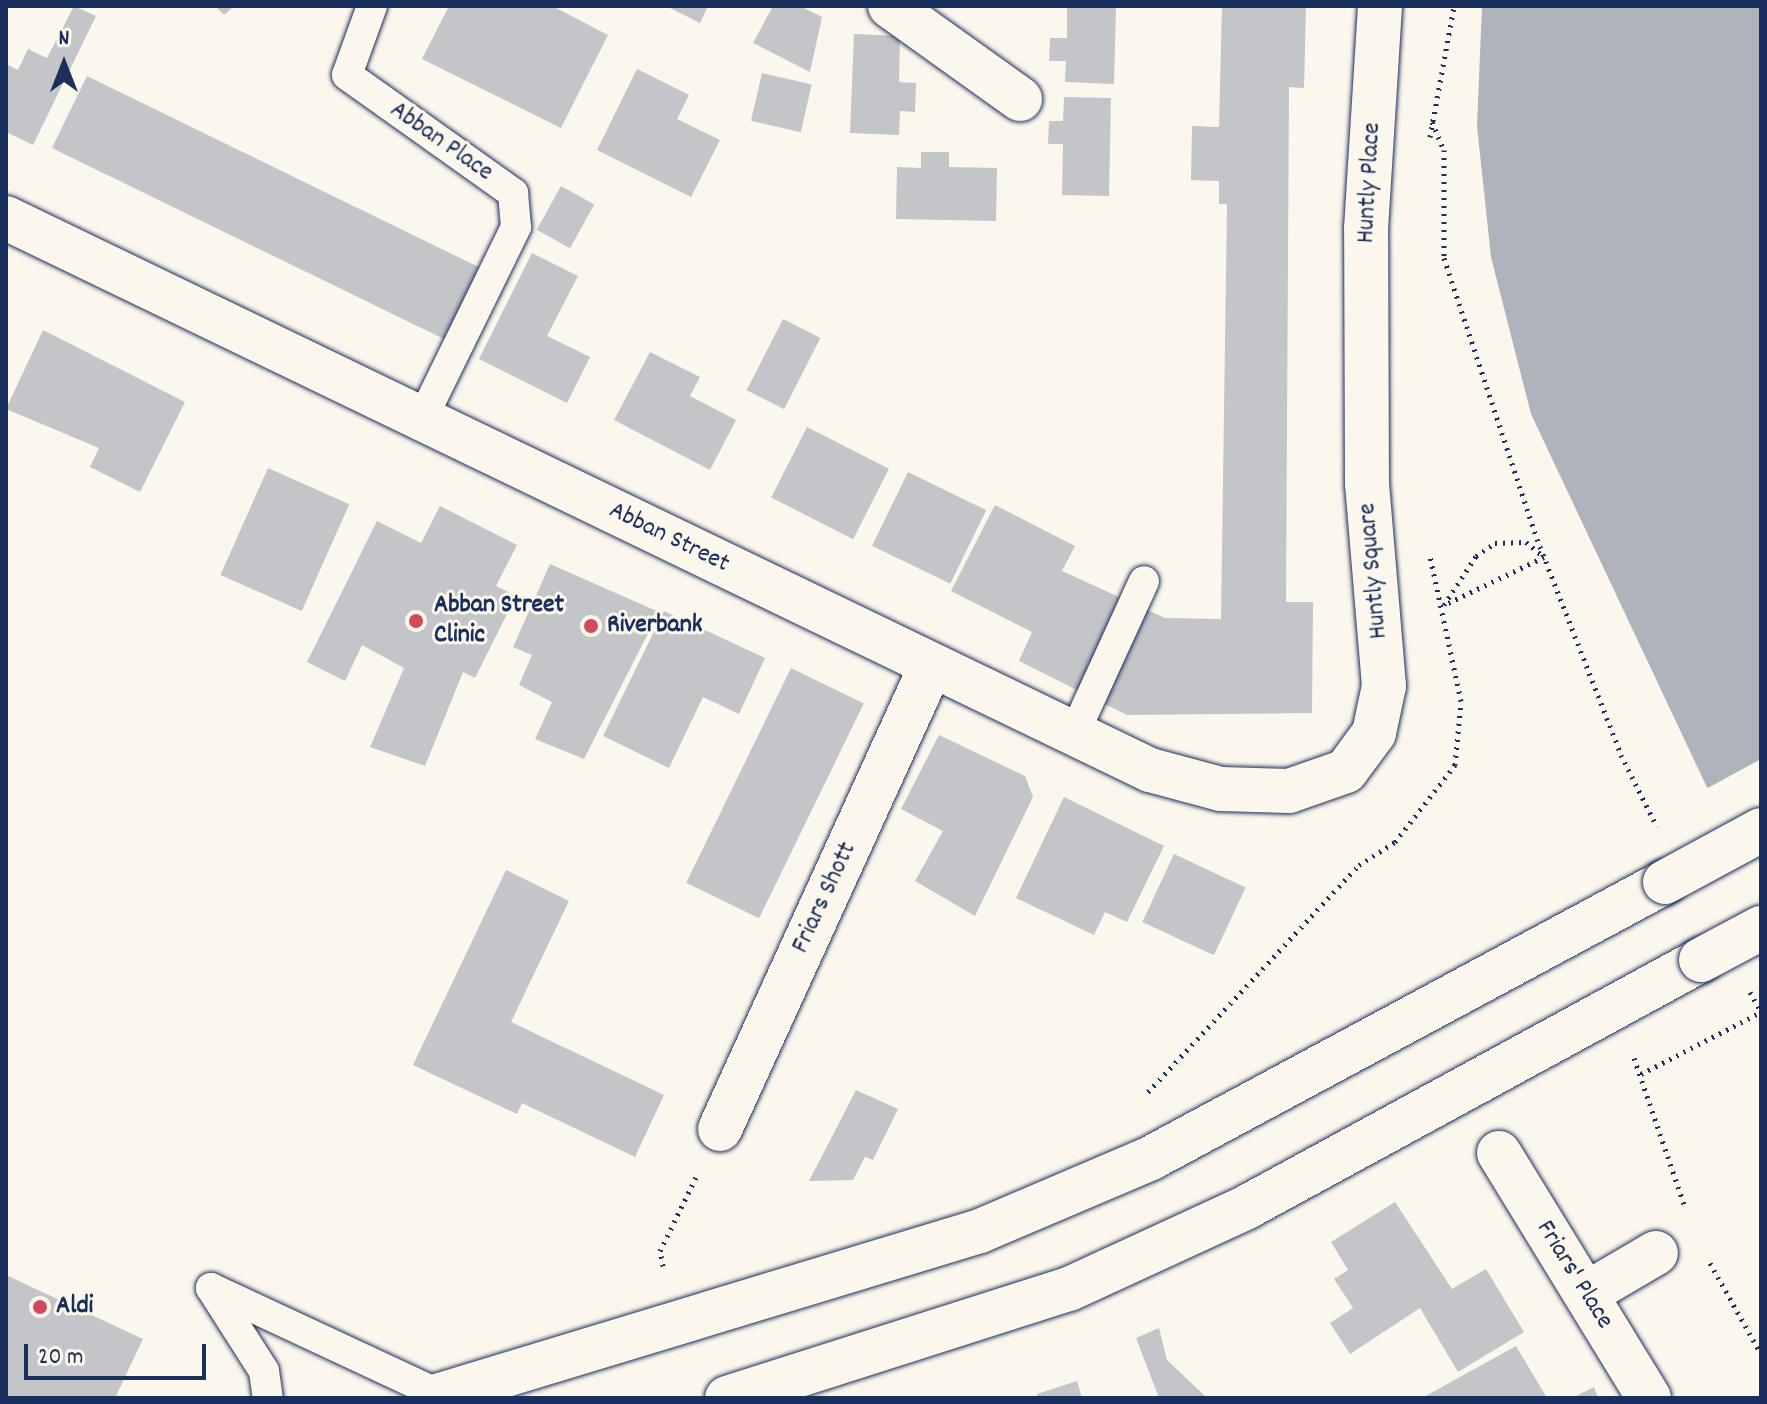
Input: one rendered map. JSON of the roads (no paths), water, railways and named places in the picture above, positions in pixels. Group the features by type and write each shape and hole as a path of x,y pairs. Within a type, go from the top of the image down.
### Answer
{"main road":[{"path":"890,6 1020,99"},
{"name":"Huntly Place","path":"1367,360 1373,110 1380,6"},
{"name":"Abban Street","path":"6,218 1150,770 1221,789 1289,791 1346,771"},
{"name":"Huntly Square","path":"1346,771 1374,733 1384,686 1367,483 1367,360"},
{"name":"Friars Shott","path":"720,1129 931,666"},
{"path":"434,1396 980,1231 1164,1152 1761,830"},
{"path":"727,1398 1069,1289 1245,1208 1761,928"},
{"name":"Friars' Place","path":"1499,1153 1649,1398"},
{"path":"1586,1294 1656,1253"}],"lane":[{"name":"Abban Place","path":"372,6 347,75 513,193 516,227 423,417"},
{"path":"1074,734 1144,581"},
{"path":"268,1398 264,1371 211,1288 434,1396"}],"place":[{"name":"Abban Street Clinic","path":"416,621"},
{"name":"Riverbank","path":"591,626"},
{"name":"Aldi","path":"40,1307"}]}
